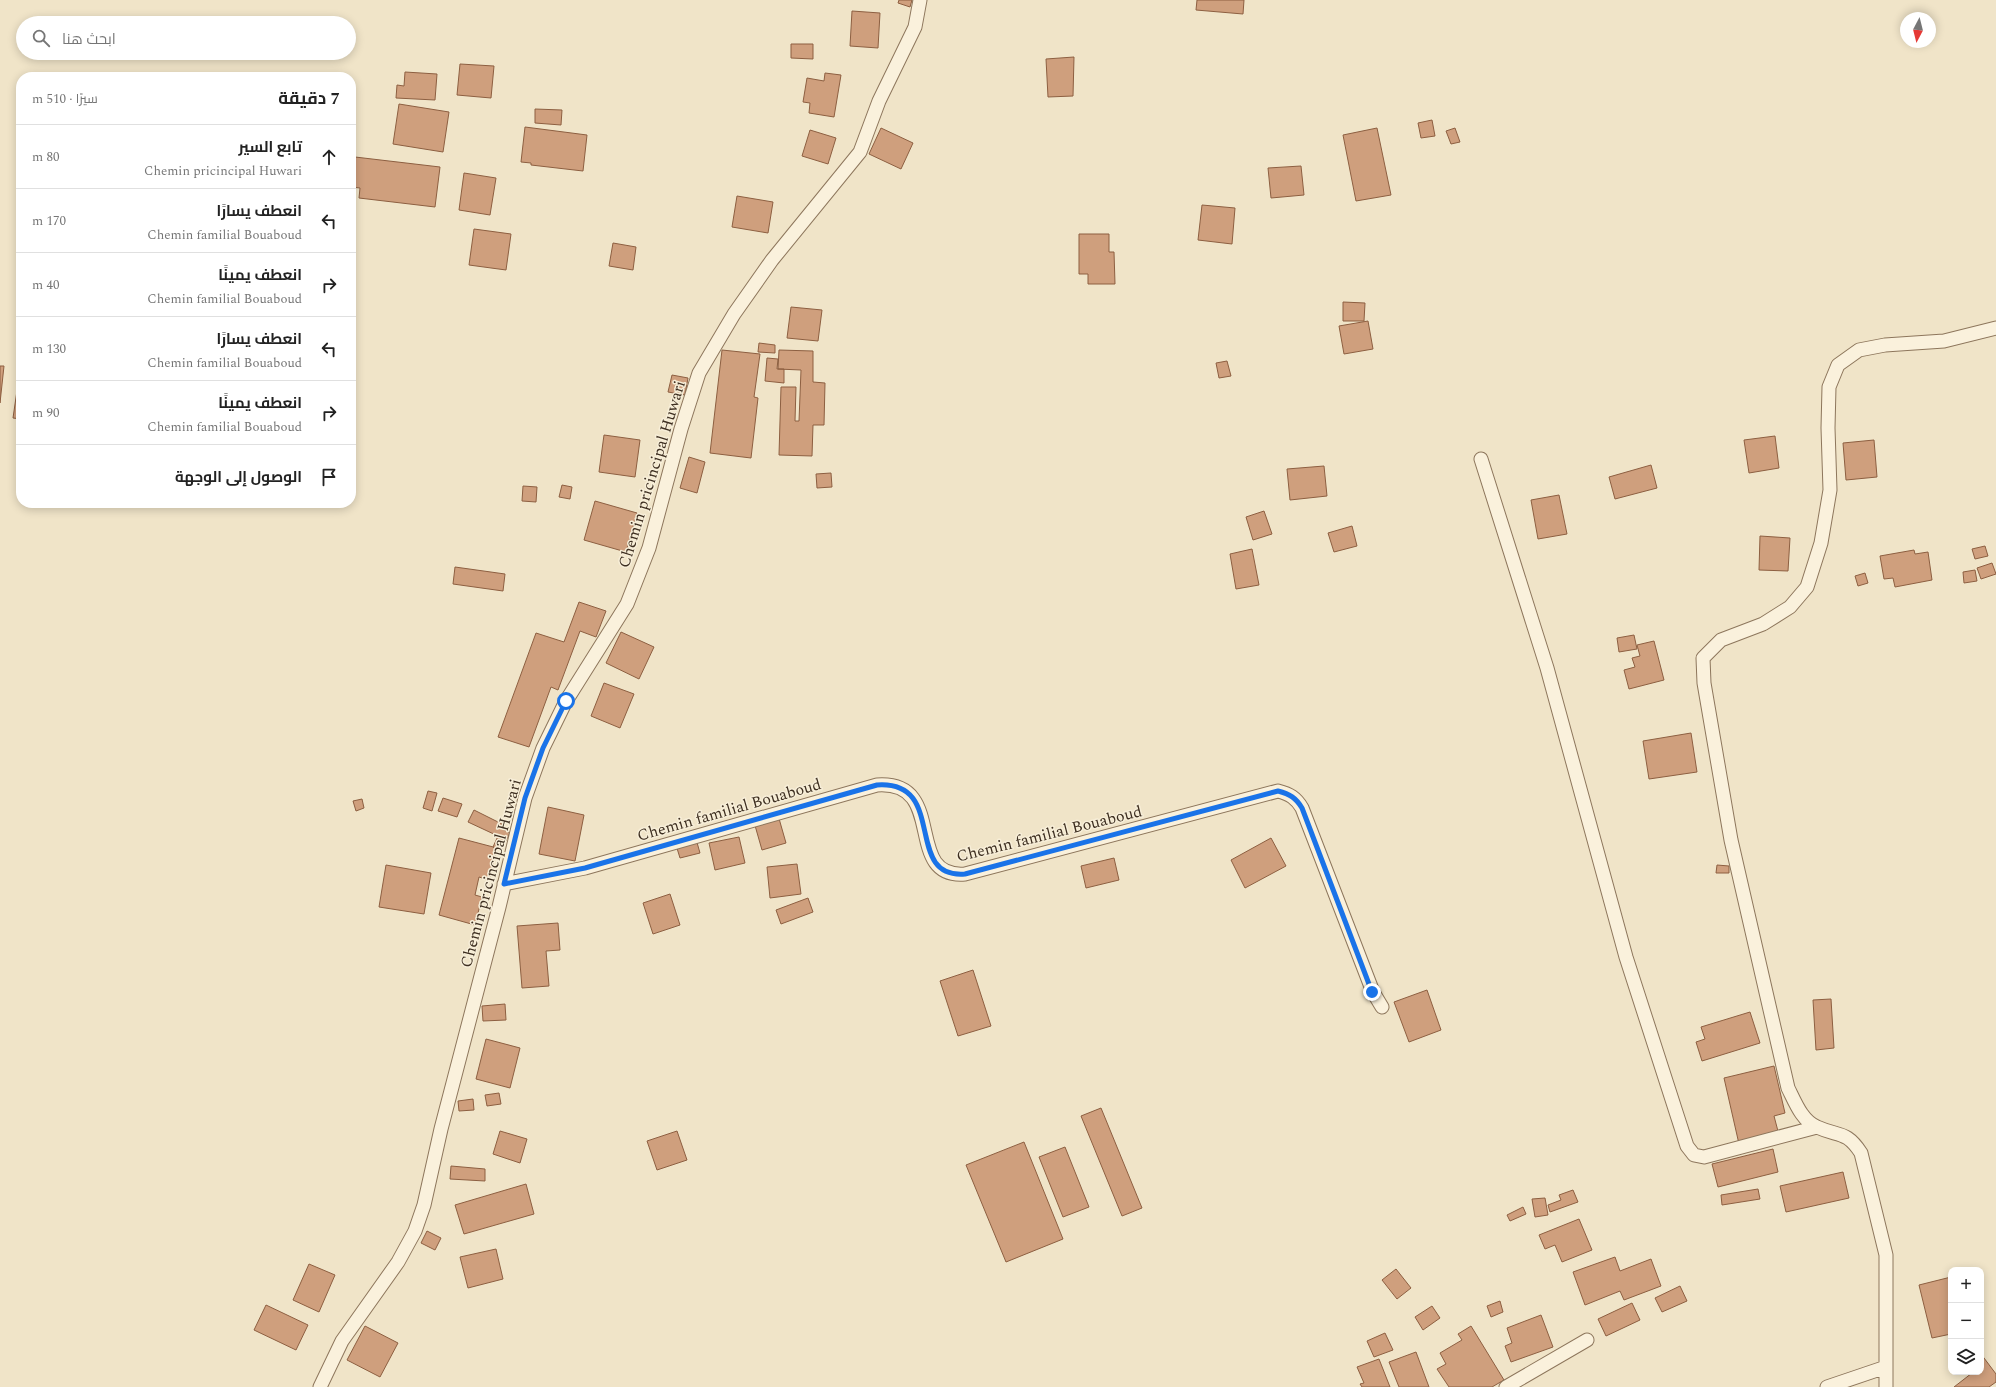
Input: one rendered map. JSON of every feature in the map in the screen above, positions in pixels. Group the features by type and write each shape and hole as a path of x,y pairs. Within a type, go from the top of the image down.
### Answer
{"street":[{"name":"Chemin pricincipal Huwari","path":"320,1387 342,1341 398,1262 415,1231 424,1205 441,1128 525,798 543,748 566,701 626,604 649,548 681,429 699,373 734,314 772,260 860,152 879,101 915,26 920,0"},
{"path":"1886,1387 1886,1255 1861,1153 1853,1141 1849,1138 1839,1133 1816,1127 1800,1112 1788,1088 1768,1008 1731,840 1704,683 1703,658 1721,640 1763,624 1790,607 1807,587 1821,543 1830,490 1828,428 1829,387 1838,365 1859,350 1885,345 1944,341 1996,328"},
{"path":"1481,459 1547,668 1626,957 1687,1146 1694,1155 1704,1157 1816,1127"},
{"name":"Chemin familial Bouaboud","path":"504,884 585,868 877,785 889,784 900,787 910,794 917,805 935,864 944,871 954,875 965,874 1278,791 1288,794 1296,799 1302,808 1372,992 1382,1006"},
{"path":"1506,1387 1587,1340"},
{"path":"1827,1387 1886,1367"}],"building":[{"path":"899,0 912,0 910,7 898,3"},
{"path":"1197,0 1244,0 1243,14 1196,10"},
{"path":"852,11 880,13 878,48 850,46"},
{"path":"791,44 813,44 813,59 791,58"},
{"path":"1074,57 1073,96 1048,97 1046,59"},
{"path":"460,64 494,66 491,98 457,95"},
{"path":"405,72 437,74 435,100 396,98 397,85 404,86"},
{"path":"825,73 841,75 834,117 809,113 810,103 803,102 807,78 824,81"},
{"path":"399,104 449,112 443,152 393,144"},
{"path":"535,109 562,110 561,125 535,123"},
{"path":"1432,120 1435,136 1421,138 1418,123"},
{"path":"525,127 587,135 583,171 531,165 531,163 521,162"},
{"path":"881,128 913,143 901,169 869,154"},
{"path":"1377,128 1391,195 1356,201 1343,135"},
{"path":"1455,128 1460,142 1451,144 1446,131"},
{"path":"810,130 836,138 828,164 802,156"},
{"path":"356,157 440,167 435,207 359,198 360,188 356,188"},
{"path":"1301,166 1304,195 1271,198 1268,168"},
{"path":"464,173 496,178 490,215 459,210"},
{"path":"737,196 773,202 768,233 732,227"},
{"path":"1202,205 1235,208 1232,244 1198,240"},
{"path":"474,229 511,234 506,270 469,265"},
{"path":"1079,234 1109,234 1109,252 1114,252 1115,284 1088,284 1088,274 1079,274"},
{"path":"613,243 636,247 633,270 609,266"},
{"path":"1343,302 1365,303 1364,321 1343,321"},
{"path":"791,307 822,310 818,341 787,338"},
{"path":"1368,321 1373,349 1344,354 1339,326"},
{"path":"759,343 775,345 775,353 758,352"},
{"path":"722,350 760,354 754,397 758,398 751,458 710,453"},
{"path":"779,350 813,351 813,382 825,383 824,425 813,425 812,456 779,455 781,387 796,387 795,421 799,421 801,370 778,369"},
{"path":"767,358 778,359 777,369 784,369 784,383 765,381"},
{"path":"1227,361 1231,376 1219,378 1216,363"},
{"path":"0,366 4,366 0,403"},
{"path":"672,375 688,378 685,395 668,392"},
{"path":"16,397 16,418 13,418"},
{"path":"604,435 640,440 635,477 599,472"},
{"path":"1775,436 1779,468 1749,473 1744,440"},
{"path":"1874,440 1877,477 1846,480 1843,443"},
{"path":"689,457 705,462 697,493 680,488"},
{"path":"1651,465 1657,488 1615,499 1609,477"},
{"path":"1324,466 1327,496 1290,500 1287,469"},
{"path":"831,473 832,487 817,488 816,474"},
{"path":"562,485 572,487 570,499 559,497"},
{"path":"523,486 537,487 536,502 522,501"},
{"path":"1559,495 1567,534 1538,539 1531,500"},
{"path":"595,501 637,513 626,552 584,540"},
{"path":"1264,511 1272,534 1253,540 1246,517"},
{"path":"1352,526 1357,546 1334,552 1328,533"},
{"path":"1760,536 1790,538 1788,571 1759,570"},
{"path":"1985,546 1988,556 1975,559 1972,549"},
{"path":"1252,549 1259,585 1236,589 1230,554"},
{"path":"1914,550 1915,554 1928,552 1932,580 1895,587 1893,578 1884,579 1880,556"},
{"path":"1992,563 1996,574 1981,579 1977,568"},
{"path":"455,567 505,574 503,591 453,584"},
{"path":"1975,570 1977,581 1964,583 1963,572"},
{"path":"1865,573 1868,583 1858,586 1855,576"},
{"path":"579,602 606,611 596,637 580,631 558,690 551,687 529,747 498,737 536,633 564,642"},
{"path":"621,632 654,647 639,679 606,663"},
{"path":"1634,635 1637,649 1619,652 1617,638"},
{"path":"1654,641 1664,680 1629,689 1624,670 1635,667 1632,658 1640,656 1637,645"},
{"path":"604,683 634,694 620,728 591,716"},
{"path":"1691,733 1697,772 1649,779 1643,741"},
{"path":"428,791 437,793 432,811 423,808"},
{"path":"443,798 462,804 457,817 438,811"},
{"path":"362,799 364,808 356,811 353,801"},
{"path":"548,807 584,815 575,861 539,854"},
{"path":"474,810 502,824 500,828 510,833 501,850 493,847 498,836 468,822"},
{"path":"778,815 786,843 762,850 754,822"},
{"path":"739,837 745,863 715,870 709,843"},
{"path":"459,838 497,848 489,880 479,877 475,895 482,897 475,925 439,915"},
{"path":"1271,838 1286,866 1245,888 1231,860"},
{"path":"696,839 700,853 680,858 676,845"},
{"path":"1114,858 1119,880 1086,888 1081,866"},
{"path":"797,864 801,894 770,898 767,867"},
{"path":"386,865 431,873 424,914 379,907"},
{"path":"1717,865 1729,866 1729,873 1716,873"},
{"path":"670,894 680,925 653,934 643,903"},
{"path":"808,898 813,912 781,924 776,910"},
{"path":"558,923 560,950 546,951 549,986 522,988 517,926"},
{"path":"973,970 991,1026 958,1036 940,981"},
{"path":"1427,990 1441,1030 1409,1042 1394,1002"},
{"path":"1831,999 1834,1048 1816,1050 1813,1000"},
{"path":"505,1004 506,1020 483,1021 482,1006"},
{"path":"1750,1012 1760,1043 1702,1061 1696,1042 1705,1039 1701,1027"},
{"path":"486,1039 520,1048 510,1088 476,1079"},
{"path":"1774,1066 1785,1113 1774,1116 1779,1135 1739,1144 1724,1078"},
{"path":"499,1093 501,1104 487,1106 485,1095"},
{"path":"473,1099 474,1110 459,1111 458,1101"},
{"path":"1101,1108 1142,1208 1122,1216 1081,1116"},
{"path":"500,1131 527,1139 520,1163 493,1154"},
{"path":"677,1131 687,1160 657,1170 647,1141"},
{"path":"1024,1142 1063,1239 1006,1262 966,1165"},
{"path":"1065,1147 1089,1207 1063,1217 1039,1157"},
{"path":"1773,1149 1778,1172 1718,1187 1712,1164"},
{"path":"451,1166 485,1169 485,1181 450,1179"},
{"path":"1843,1172 1849,1198 1786,1212 1780,1186"},
{"path":"526,1184 534,1214 464,1234 455,1205"},
{"path":"1758,1189 1760,1199 1722,1205 1721,1195"},
{"path":"1573,1190 1578,1202 1550,1212 1548,1205 1561,1200 1559,1195"},
{"path":"1545,1198 1548,1215 1535,1217 1532,1199"},
{"path":"1523,1207 1526,1214 1510,1221 1507,1215"},
{"path":"1579,1219 1592,1250 1562,1262 1555,1245 1545,1249 1539,1235"},
{"path":"427,1231 441,1238 435,1250 421,1243"},
{"path":"496,1249 503,1279 468,1288 460,1257"},
{"path":"1615,1257 1620,1271 1651,1259 1661,1286 1624,1300 1620,1291 1585,1305 1573,1272"},
{"path":"309,1264 335,1275 319,1312 293,1300"},
{"path":"1396,1269 1411,1288 1397,1299 1382,1280"},
{"path":"1948,1278 1948,1335 1932,1338 1919,1285"},
{"path":"1680,1286 1687,1301 1662,1312 1655,1298"},
{"path":"1500,1301 1503,1312 1491,1317 1487,1306"},
{"path":"1632,1303 1640,1320 1606,1336 1598,1319"},
{"path":"266,1305 308,1325 296,1350 254,1330"},
{"path":"1432,1306 1440,1318 1423,1330 1415,1317"},
{"path":"1541,1315 1553,1347 1511,1362 1505,1346 1512,1343 1507,1328"},
{"path":"365,1326 398,1343 380,1377 347,1360"},
{"path":"1471,1326 1504,1380 1492,1387 1449,1387 1437,1369 1446,1364 1440,1353 1462,1340 1458,1334"},
{"path":"1385,1333 1393,1350 1374,1357 1367,1341"},
{"path":"1416,1352 1429,1387 1399,1387 1389,1362"},
{"path":"1984,1358 1996,1374 1996,1382 1989,1387 1954,1387 1969,1375 1984,1375"},
{"path":"1379,1359 1390,1387 1362,1387 1360,1384 1364,1383 1357,1367"}],"route":[{"path":"566,701 543,748 525,798 504,884 532,880 585,868 877,785 889,784 900,787 910,794 917,805 935,864 944,871 954,875 965,874 1278,791 1288,794 1296,799 1302,808 1372,992"}]}
